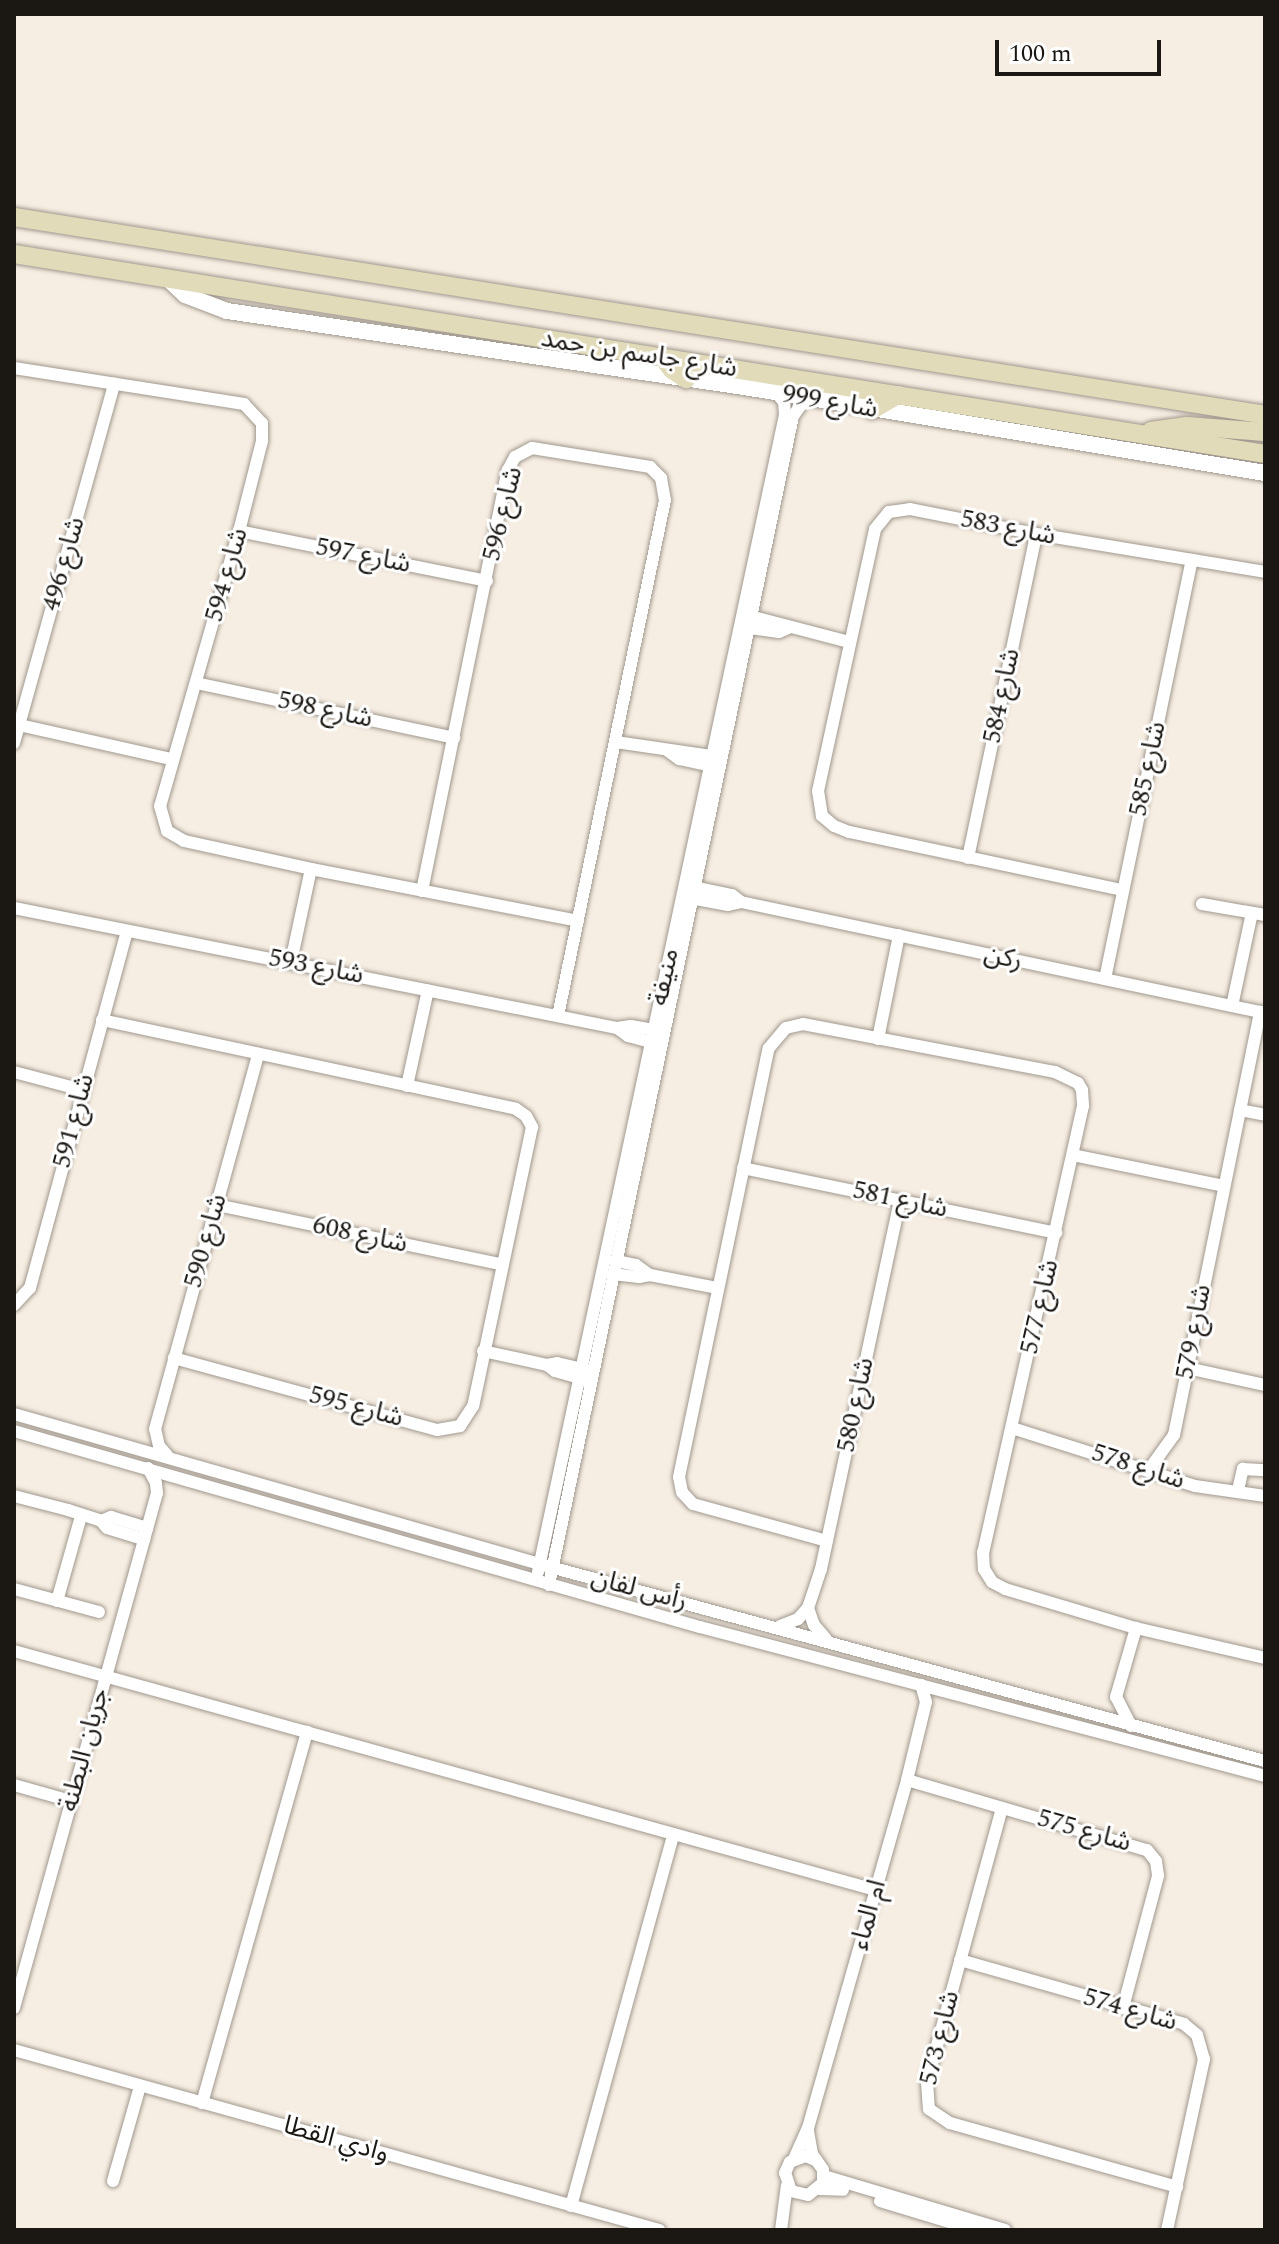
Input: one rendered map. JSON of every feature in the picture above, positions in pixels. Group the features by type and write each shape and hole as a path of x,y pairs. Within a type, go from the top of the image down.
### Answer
{"main road":[{"name":"شارع جاسم بن حمد","path":"14,217 1265,415"},
{"name":"شارع جاسم بن حمد","path":"14,254 1265,454"},
{"path":"663,358 672,370 686,379"},
{"path":"872,410 898,395"},
{"path":"1140,434 1187,426 1265,432"}],"street":[{"name":"شارع 999","path":"167,278 185,295 227,311 776,392 1265,473"},
{"name":"شارع 594","path":"14,368 244,404 258,415 262,441 196,683 171,759 160,813 172,835 311,869 578,921"},
{"name":"شارع 496","path":"14,743 114,384"},
{"name":"منيفة","path":"549,1585 587,1375 746,621 785,415 784,402 776,392"},
{"name":"منيفة","path":"746,621 793,416 806,398"},
{"name":"شارع 596","path":"422,891 508,470 521,452 532,448 644,465 657,472 664,485 665,500 558,1016"},
{"name":"شارع 583","path":"1122,890 841,830 822,816 818,791 875,529 889,512 910,509 1036,534 1265,572"},
{"name":"شارع 597","path":"239,531 487,581"},
{"name":"شارع 584","path":"968,858 1036,534"},
{"name":"شارع 585","path":"1105,979 1192,560"},
{"path":"746,621 779,632 788,628 849,642"},
{"name":"شارع 598","path":"196,683 454,738"},
{"path":"19,725 171,759"},
{"path":"616,742 668,751 676,758 717,762"},
{"path":"291,962 311,869"},
{"name":"ركن","path":"689,892 728,905 741,902 1263,1012"},
{"path":"1202,904 1259,914 1232,1006"},
{"name":"شارع 593","path":"14,908 617,1028 628,1036 657,1038"},
{"name":"شارع 591","path":"14,1305 30,1288 127,931"},
{"path":"878,1039 899,935"},
{"path":"407,1086 428,990"},
{"name":"شارع 579","path":"1148,1471 1174,1435 1263,1012"},
{"name":"شارع 595","path":"102,1020 516,1109 530,1121 531,1139 469,1417 455,1429 443,1431 174,1358"},
{"name":"شارع 577","path":"827,1541 693,1504 682,1492 679,1469 769,1048 778,1034 803,1024 1071,1078 1082,1090 1084,1098 1073,1155 983,1552 987,1576 1005,1589 1136,1628 1265,1658"},
{"name":"منيفة","path":"535,1581 550,1507 614,1268 657,1038"},
{"name":"شارع 590","path":"155,1429 258,1054"},
{"path":"14,1072 82,1090"},
{"path":"1240,1110 1265,1115"},
{"path":"1073,1155 1224,1186"},
{"name":"شارع 581","path":"743,1168 1056,1233"},
{"name":"شارع 580","path":"808,1608 827,1541 900,1200"},
{"name":"شارع 608","path":"217,1205 503,1265"},
{"path":"614,1268 639,1277 650,1275 717,1288"},
{"path":"483,1351 547,1365 555,1371 587,1375"},
{"path":"1187,1368 1265,1385"},
{"name":"رأس لفان","path":"14,1414 167,1455 554,1568 1265,1761"},
{"name":"شارع 578","path":"1012,1428 1209,1489 1238,1490 1265,1496"},
{"path":"126,1444 142,1441 155,1429 159,1446 167,1455"},
{"name":"رأس لفان","path":"14,1431 549,1585 1265,1776"},
{"path":"148,1468 156,1483 157,1493"},
{"path":"209,1485 213,1469"},
{"path":"1238,1490 1243,1469 1265,1470"},
{"path":"157,1493 175,1476"},
{"name":"جريان البطنة","path":"14,2008 157,1493"},
{"path":"14,1496 101,1521 111,1517 146,1534"},
{"path":"57,1601 81,1516"},
{"path":"14,1589 99,1612"},
{"path":"779,1627 798,1619 808,1608 814,1625 827,1640"},
{"path":"1132,1727 1116,1697 1136,1628"},
{"path":"14,1651 876,1890"},
{"path":"921,1685 926,1702 946,1692"},
{"path":"1085,1713 1116,1697"},
{"name":"ام الماء","path":"794,2159 808,2128 907,1780 926,1702"},
{"path":"202,2103 307,1732"},
{"name":"شارع 575","path":"907,1780 1141,1846 1156,1861 1158,1876 1123,2008"},
{"path":"14,1785 71,1801"},
{"name":"شارع 573","path":"1002,1808 925,2092 934,2116 1177,2187"},
{"path":"571,2206 673,1835"},
{"name":"شارع 574","path":"960,1960 1184,2024 1197,2035 1204,2051 1167,2230"},
{"name":"وادي القطا","path":"14,2050 659,2230"},
{"path":"113,2181 140,2086"},
{"path":"808,2128 809,2145 824,2176 819,2189"},
{"path":"781,2230 786,2216 785,2173 794,2159 806,2156 817,2161"},
{"path":"824,2176 1005,2230"},
{"path":"787,2185 804,2196"},
{"path":"786,2216 804,2196 819,2189 844,2190 976,2230"}]}
